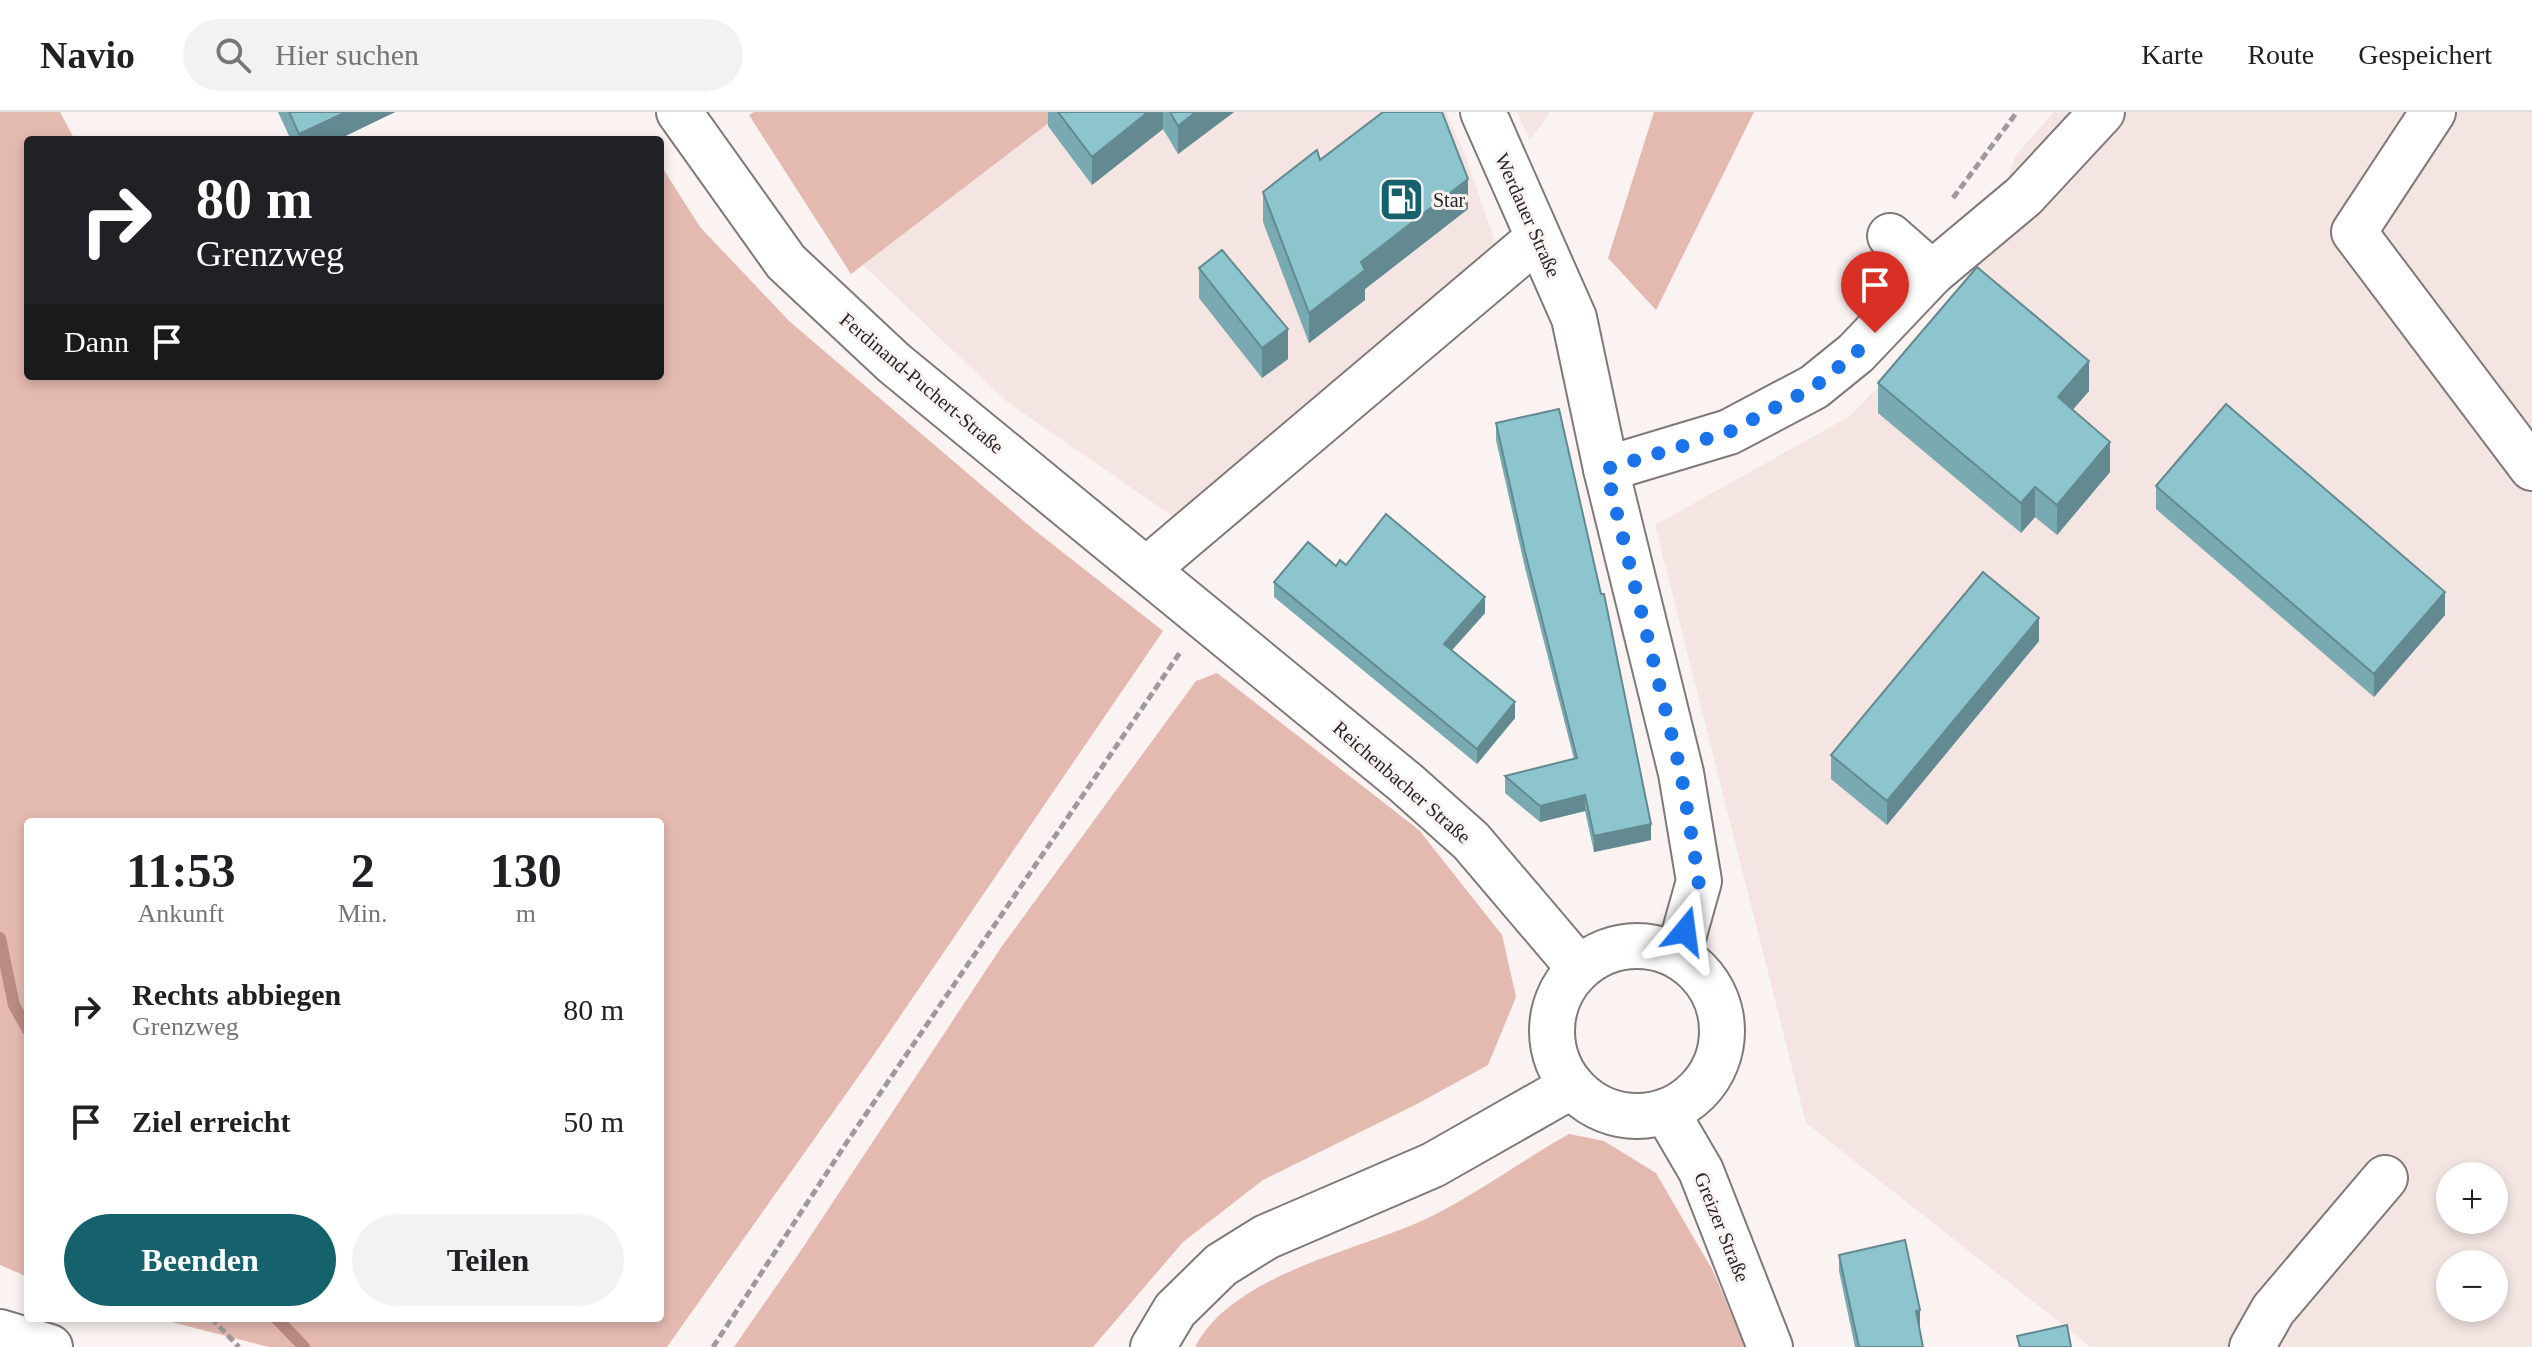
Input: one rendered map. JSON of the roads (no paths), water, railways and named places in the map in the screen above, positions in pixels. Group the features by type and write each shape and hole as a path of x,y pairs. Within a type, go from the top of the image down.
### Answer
{"main road":[{"name":"Ferdinand-Puchert-Straße","path":"679,112 786,262 894,363 1205,616"},
{"name":"Werdauer Straße","path":"1483,112 1574,318 1606,469"},
{"path":"1678,956 1699,881 1681,773 1606,469 1729,432 1814,387 1856,353 1932,273 2024,196 2102,112"},
{"path":"2433,112 2354,232 2532,468"},
{"path":"1890,236 1932,273"},
{"path":"1147,569 1538,238"},
{"name":"Reichenbacher Straße","path":"1205,616 1471,841 1579,968"},
{"path":"1627,946 1653,947 1678,956 1700,973 1715,996 1722,1024 1720,1051 1709,1077 1690,1098 1666,1111 1640,1116 1615,1114 1591,1103 1572,1086 1558,1064 1551,1039 1553,1013 1563,989 1579,968 1601,953 1627,946"},
{"path":"1153,1347 1175,1310 1221,1265 1266,1237 1433,1165 1572,1086"},
{"name":"Greizer Straße","path":"1666,1111 1701,1171 1770,1347"},
{"path":"2252,1347 2273,1310 2385,1178"},
{"path":"0,1332 50,1347"}],"waterway":[{"path":"0,938 14,1005 24,1023"},
{"path":"280,1322 304,1347"}],"place":[{"name":"Star","path":"1402,200"}]}
